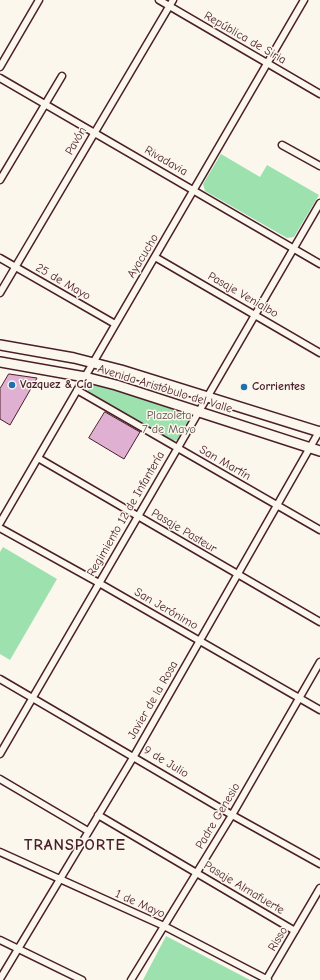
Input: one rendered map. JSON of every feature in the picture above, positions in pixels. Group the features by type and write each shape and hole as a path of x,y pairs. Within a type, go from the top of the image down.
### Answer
{"main road":[{"name":"Avenida Aristóbulo del Valle","path":"0,345 93,363 208,396 320,431"},
{"name":"Avenida Aristóbulo del Valle","path":"0,362 85,377 116,385 320,451"}],"street":[{"path":"0,67 39,0"},
{"name":"República de Siria","path":"159,0 171,3 320,94"},
{"name":"Ayacucho","path":"0,523 304,0"},
{"name":"Pavón","path":"0,293 94,131 171,3"},
{"path":"0,180 62,76"},
{"name":"Rivadavia","path":"0,78 46,103 320,264"},
{"path":"282,145 320,166"},
{"name":"Regimiento 12 de Infantería","path":"0,754 320,203"},
{"name":"Pasaje Venialbo","path":"155,257 256,314 320,353"},
{"name":"25 de Mayo","path":"0,258 115,324"},
{"name":"San Martín","path":"77,390 177,449 320,530"},
{"name":"Javier de la Rosa","path":"0,979 134,756 320,431"},
{"name":"Pasaje Pasteur","path":"38,458 320,622"},
{"name":"San Jerónimo","path":"0,528 320,710"},
{"name":"Padre Genesio","path":"131,980 232,815 320,662"},
{"name":"9 de Julio","path":"0,679 134,756 232,815 320,864"},
{"path":"0,779 88,831"},
{"name":"Pasaje Almafuerte","path":"98,815 295,931"},
{"name":"1 de Mayo","path":"0,852 164,926 267,980"},
{"name":"Risso","path":"267,980 320,888"},
{"path":"0,940 82,980"}],"green space":[{"path":"221,154 260,177 267,165 319,195 294,237 287,238 205,191 203,184"},
{"name":"Plazoleta 7 de Mayo","path":"89,384 115,389 186,414 189,421 178,440 171,441 89,393 87,387"},
{"path":"3,547 57,579 10,660 0,654 0,552"},
{"path":"166,936 250,980 143,980"}],"building":[{"path":"9,374 37,378 10,425 0,419 0,389"},
{"path":"105,412 140,432 124,459 89,438"}],"place":[{"name":"Vazquez & Cía","path":"12,385"},
{"name":"Corrientes","path":"244,387"}],"district":[{"name":"TRANSPORTE","path":"75,845"}]}
